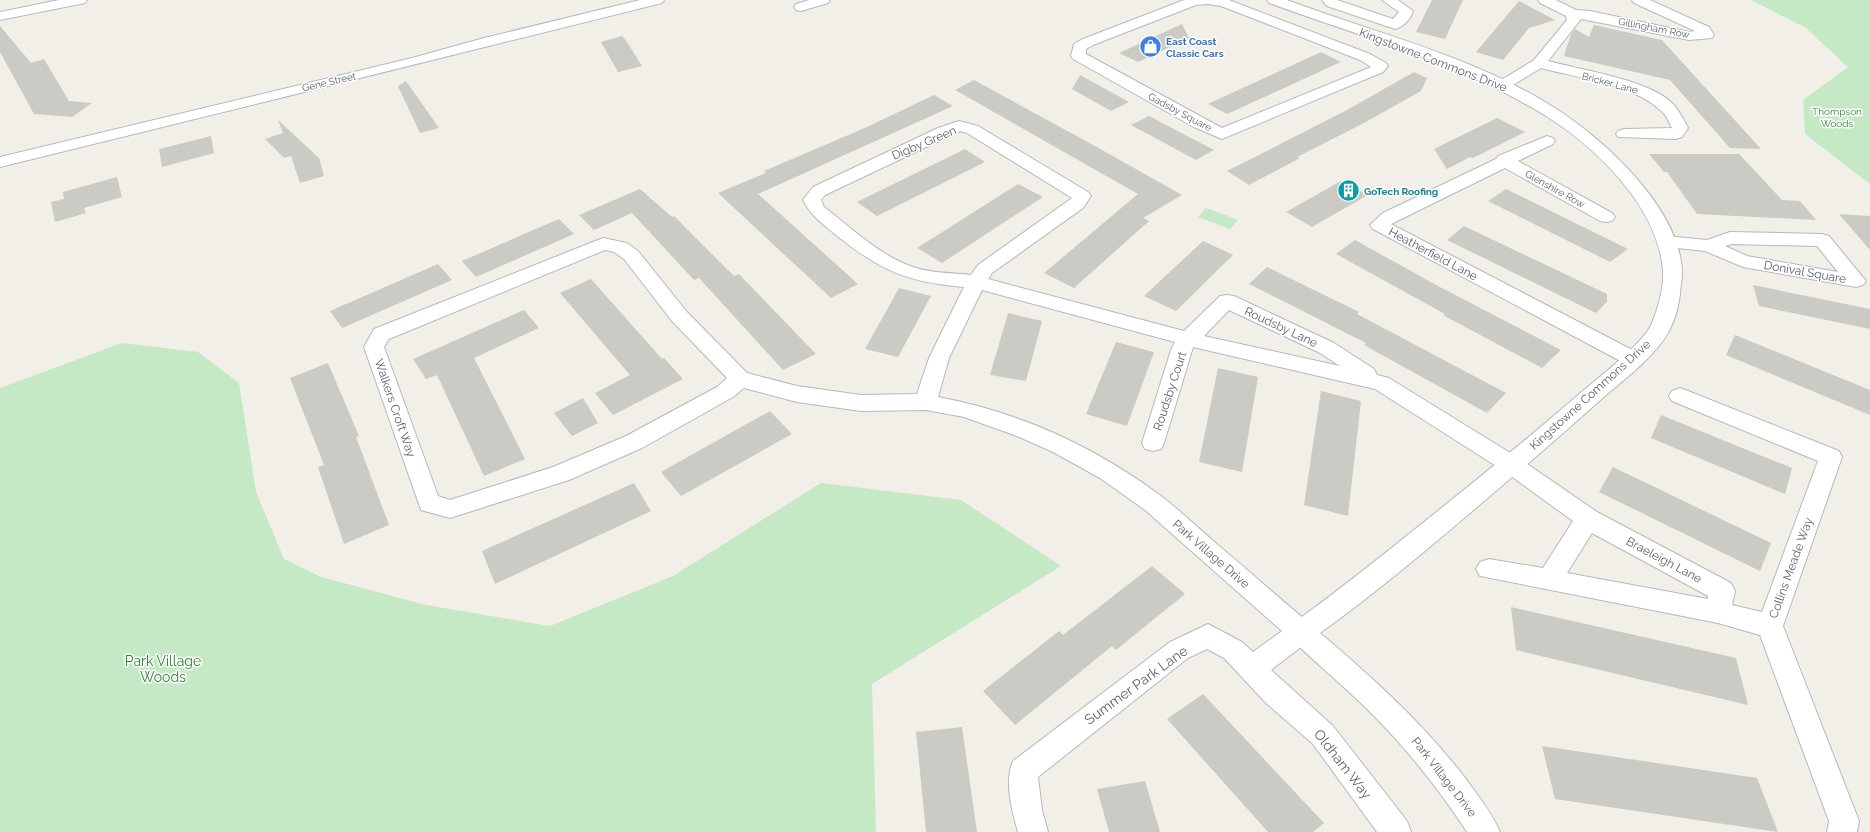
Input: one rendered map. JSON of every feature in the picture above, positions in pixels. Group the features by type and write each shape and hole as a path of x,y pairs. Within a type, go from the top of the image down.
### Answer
{"street":[{"path":"0,16 80,0"},
{"name":"Gene Street","path":"0,162 416,61 497,39 656,0"},
{"path":"801,8 823,0"},
{"name":"Gadsby Square","path":"1207,0 1224,3 1365,56 1381,66 1378,69 1222,134 1200,124 1078,56 1080,47 1088,42 1194,2 1207,0"},
{"name":"Kingstowne Commons Drive","path":"1274,0 1453,64 1503,85 1567,123 1610,158 1637,189 1660,226 1671,261 1672,274 1670,299 1656,335 1633,359 1512,465 1341,604 1301,632"},
{"path":"1330,0 1332,3 1395,25 1405,15 1406,11 1389,0"},
{"name":"Gillingham Row","path":"1545,0 1573,14 1590,15 1689,36 1707,35 1704,30 1639,0"},
{"path":"1320,40 1357,12"},
{"path":"1503,85 1539,63 1574,20 1573,14"},
{"name":"Bricker Lane","path":"1539,63 1636,88 1667,106 1680,128 1676,134 1624,134"},
{"name":"Digby Green","path":"926,402 939,358 976,282 985,269 1077,204 1082,196 972,129 959,126 944,131 819,191 812,200 817,210 881,260 899,269 919,275 976,282"},
{"name":"Heatherfield Lane","path":"1547,141 1504,160 1389,217 1379,225 1633,359"},
{"name":"Glenshire Row","path":"1504,160 1606,217"},
{"name":"Donival Square","path":"1666,242 1709,246 1743,261 1856,281 1822,240 1730,238 1709,246"},
{"name":"Walkers Croft Way","path":"603,244 620,247 631,256 679,316 740,379 725,392 626,445 561,474 450,509 429,503 374,347 381,334 603,244"},
{"name":"Roudsby Lane","path":"976,282 1074,307 1188,339 1381,383"},
{"name":"Roudsby Lane","path":"1188,339 1227,301 1327,348 1512,465"},
{"name":"Roudsby Court","path":"1153,443 1181,350 1188,339"},
{"name":"Park Village Drive","path":"740,379 797,394 861,403 926,402 966,410 1025,430 1061,446 1108,472 1153,503 1382,705 1408,732 1468,806 1485,832"},
{"name":"Collins Meade Way","path":"1680,396 1831,457 1770,626 1844,821 1842,832"},
{"name":"Braeleigh Lane","path":"1512,465 1588,519 1722,592 1718,612"},
{"path":"1549,580 1588,519"},
{"path":"1490,569 1718,612 1770,626"},
{"path":"1251,669 1301,632"},
{"name":"Summer Park Lane","path":"1033,832 1027,810 1023,771 1179,650 1208,636 1233,650 1251,669"},
{"name":"Oldham Way","path":"1251,669 1274,693 1323,735 1396,832"}],"green space":[{"name":"Thompson Woods","path":"1751,0 1870,0 1870,184 1805,134 1803,100 1848,67 1806,28"},
{"path":"1206,208 1238,220 1230,229 1198,217"},
{"name":"Park Village Woods","path":"122,343 198,352 239,383 256,492 284,559 321,577 426,605 550,626 673,576 821,483 961,500 1061,566 872,684 876,832 0,832 0,388"}],"building":[{"path":"1432,0 1463,0 1445,39 1416,32"},
{"path":"1519,1 1555,20 1529,28 1503,60 1476,52"},
{"path":"1182,24 1189,38 1138,62 1119,53"},
{"path":"1594,25 1662,40 1761,149 1730,148 1670,80 1564,56 1571,34 1575,29 1589,37"},
{"path":"0,26 31,63 44,59 69,101 92,103 72,117 34,114 0,52"},
{"path":"622,36 642,66 618,72 601,42"},
{"path":"1321,52 1341,62 1227,114 1208,104"},
{"path":"1414,72 1427,78 1421,91 1364,123 1297,157 1300,158 1249,185 1227,171 1347,110"},
{"path":"1080,75 1129,102 1111,111 1072,89"},
{"path":"974,80 1182,195 1143,218 1149,221 1074,288 1044,273 1138,194 955,90"},
{"path":"406,81 439,128 420,133 398,86"},
{"path":"934,95 953,106 758,194 858,284 831,298 718,193 766,173 764,171 867,127"},
{"path":"1149,116 1214,150 1196,160 1131,125"},
{"path":"1497,118 1525,132 1473,158 1470,157 1447,169 1434,149"},
{"path":"278,120 319,158 324,176 300,183 291,156 284,158 265,139 283,133"},
{"path":"211,136 214,153 162,167 159,149"},
{"path":"965,149 985,162 877,216 857,202"},
{"path":"1649,154 1739,154 1782,200 1800,201 1816,220 1697,214 1667,172 1664,172"},
{"path":"117,177 122,197 84,208 86,213 55,222 51,202 64,199 63,192"},
{"path":"1341,181 1368,195 1312,227 1286,212"},
{"path":"1018,184 1043,197 942,263 917,248"},
{"path":"640,189 672,217 674,216 734,276 739,274 816,354 783,370 699,278 694,280 632,213 594,230 579,215"},
{"path":"1506,189 1628,249 1610,262 1488,201"},
{"path":"1839,214 1870,216 1870,250"},
{"path":"559,219 574,234 476,277 462,261"},
{"path":"1464,226 1607,294 1607,302 1596,313 1447,240"},
{"path":"1355,240 1438,286 1561,350 1542,368 1443,315 1445,314 1336,254"},
{"path":"1203,241 1233,255 1176,311 1144,296"},
{"path":"438,264 452,280 342,328 330,311"},
{"path":"1267,267 1359,312 1357,314 1506,393 1487,413 1364,345 1366,343 1249,284"},
{"path":"591,279 662,359 664,358 683,379 613,415 595,393 630,375 560,293"},
{"path":"1753,285 1870,309 1870,329 1759,306"},
{"path":"899,288 931,296 898,357 865,349"},
{"path":"524,310 539,328 474,358 525,459 484,476 437,375 426,379 413,359"},
{"path":"1008,313 1042,321 1026,381 990,375"},
{"path":"1735,335 1870,390 1870,415 1726,355"},
{"path":"1116,342 1154,352 1127,426 1086,414"},
{"path":"328,363 359,436 356,437 389,525 344,544 318,467 324,465 290,378"},
{"path":"1218,368 1258,377 1242,472 1199,462"},
{"path":"1321,391 1361,401 1348,516 1304,505"},
{"path":"583,398 598,423 572,436 554,413"},
{"path":"770,411 792,434 681,496 661,472"},
{"path":"1661,415 1792,468 1785,494 1651,438"},
{"path":"1613,467 1771,543 1760,571 1599,492"},
{"path":"634,483 651,511 495,584 482,551"},
{"path":"1152,566 1185,594 1116,650 1112,646 1015,725 983,691 1059,631 1063,635"},
{"path":"1511,607 1736,658 1748,705 1516,650"},
{"path":"1203,694 1324,823 1313,832 1268,832 1167,719"},
{"path":"962,727 977,832 926,832 916,732"},
{"path":"1542,746 1757,778 1778,832 1555,799"},
{"path":"1145,781 1160,832 1109,832 1097,789"}],"place":[{"name":"East Coast Classic Cars","path":"1151,47"},
{"name":"GoTech Roofing","path":"1349,191"}]}
